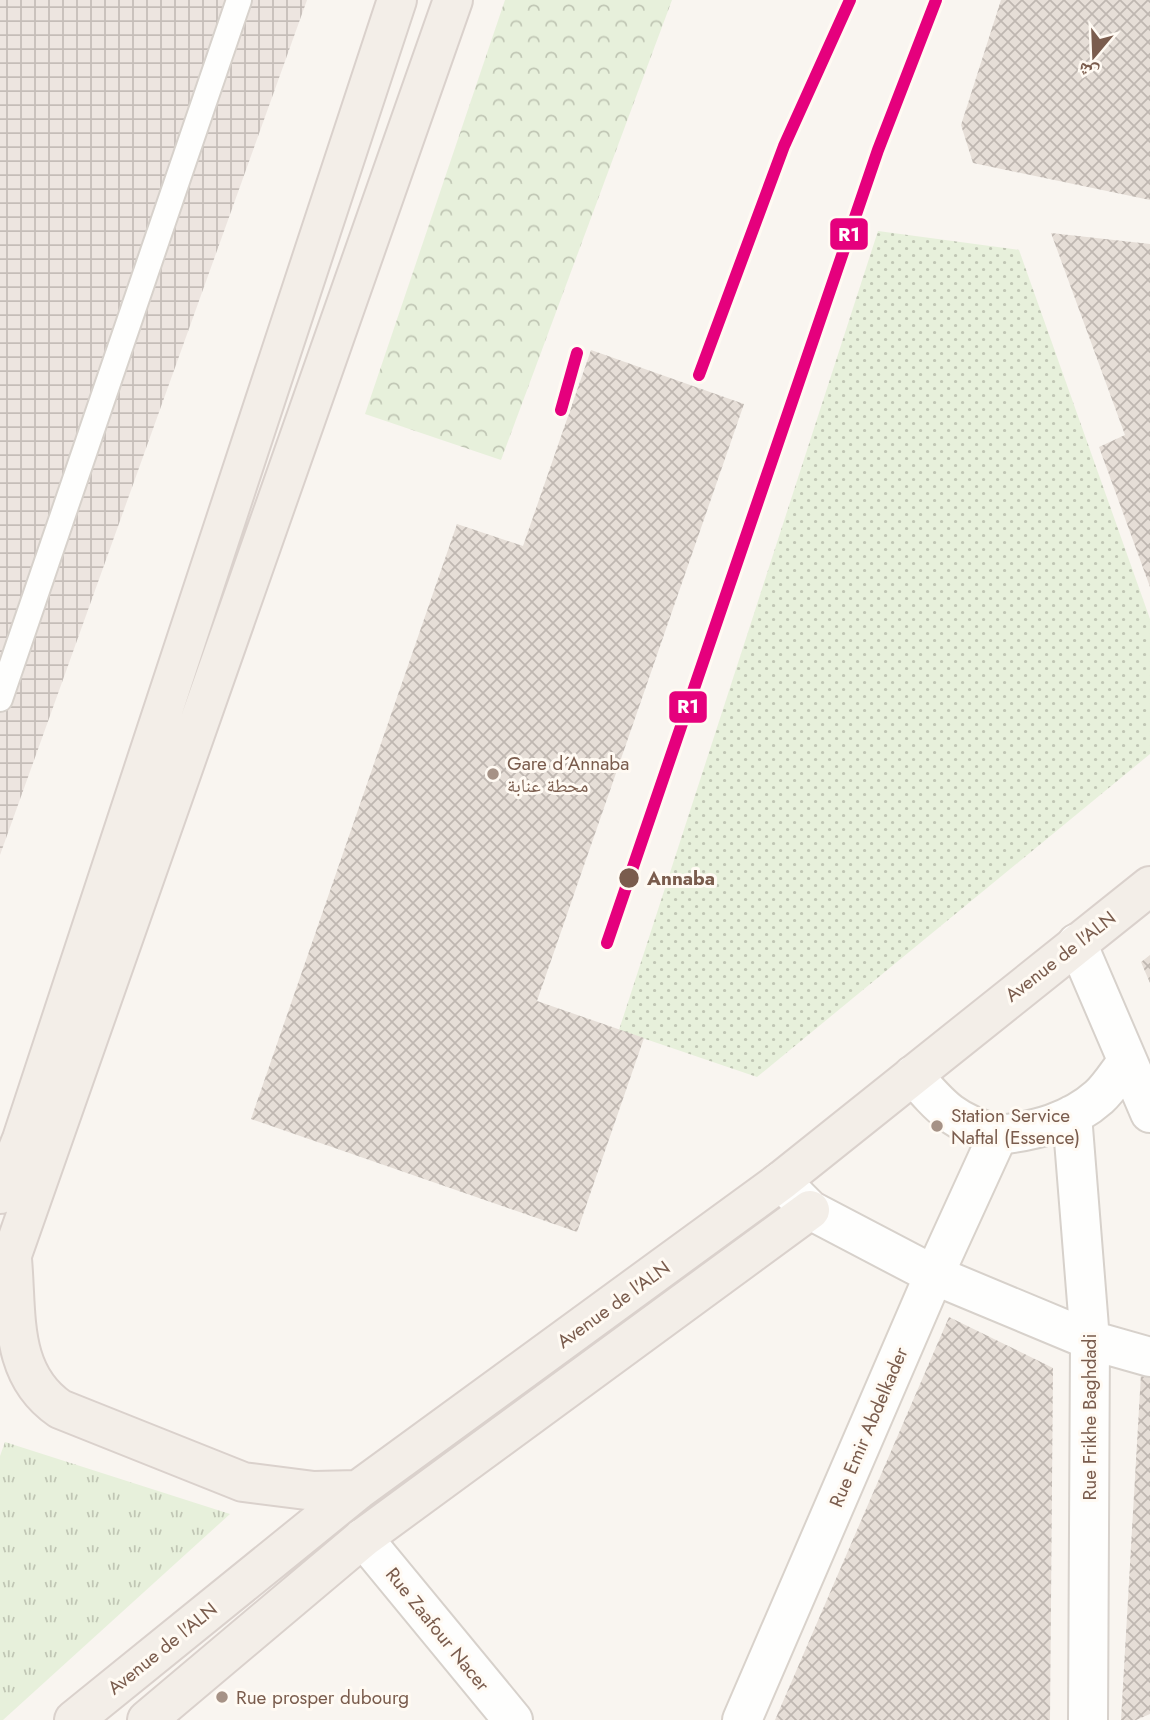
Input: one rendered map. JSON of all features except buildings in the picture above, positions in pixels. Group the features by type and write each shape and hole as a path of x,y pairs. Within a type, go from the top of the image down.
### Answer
{"main road":[{"path":"0,1194 22,1139 397,0"},
{"path":"358,1490 314,1491 243,1482 60,1409 34,1386 25,1370 6,1273 453,0"},
{"name":"Avenue de l'ALN","path":"74,1720 358,1490 781,1181 1150,886"},
{"path":"147,1720 363,1538 810,1210"}],"street":[{"path":"1076,943 1150,1113"},
{"path":"913,1075 948,1114 971,1127 998,1135 1034,1131 1072,1115 1100,1096 1127,1062"},
{"name":"Rue Frikhe Baghdadi","path":"1072,1115 1090,1340 1088,1720"},
{"name":"Rue Emir Abdelkader","path":"742,1720 934,1275 998,1135"},
{"path":"781,1181 810,1210 934,1275 1090,1340 1150,1357"},
{"name":"Rue Zaafour Nacer","path":"363,1538 507,1718"}],"lane":[{"path":"0,699 239,0"}],"shaded area":[{"path":"0,0 307,0 0,855"}],"green space":[{"path":"505,0 672,0 501,460 365,414"},
{"path":"878,231 1019,250 1150,619 1150,754 757,1077 619,1030"},
{"path":"5,1442 230,1514 0,1720 0,1456"}],"railway":[{"path":"699,375 784,146 850,0"},
{"path":"607,943 878,150 936,0"}],"transit line":[{"name":"R1","path":"699,375 784,146 850,0"},
{"name":"R1","path":"607,943 878,150 936,0"},
{"name":"R1","path":"561,410 577,353"}],"place":[{"name":"Gare d´Annaba محطة عنابة","path":"493,774"},
{"name":"Annaba","path":"629,878"},
{"name":"Station Service Naftal (Essence)","path":"937,1126"},
{"name":"Rue prosper dubourg","path":"222,1697"}]}
